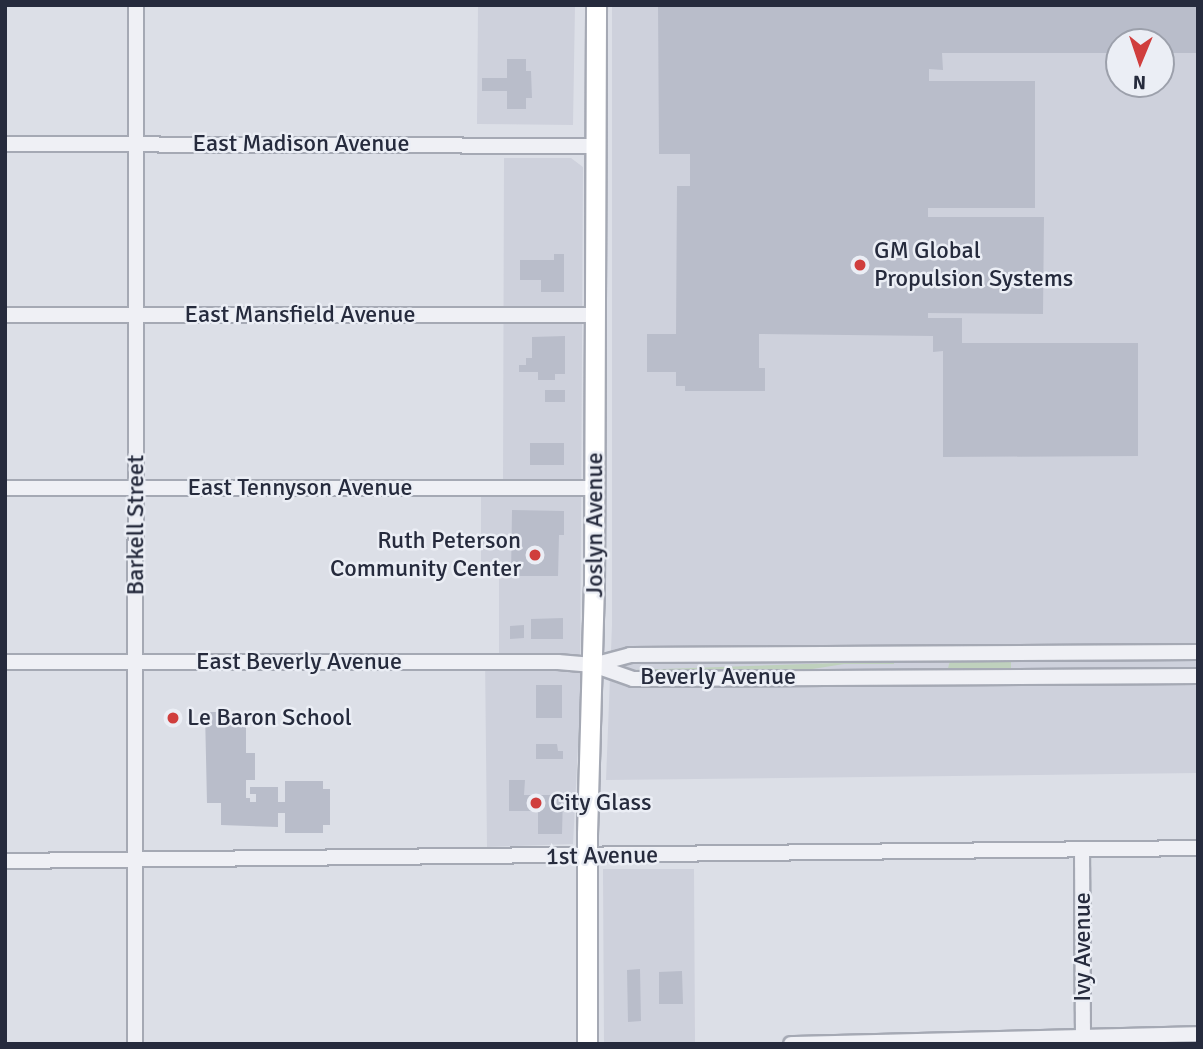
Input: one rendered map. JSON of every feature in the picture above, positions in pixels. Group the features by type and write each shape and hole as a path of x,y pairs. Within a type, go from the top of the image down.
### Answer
{"main road":[{"name":"Joslyn Avenue","path":"587,1044 587,856 595,488 596,5"}],"street":[{"name":"Barkell Street","path":"135,1044 136,5"},
{"name":"East Madison Avenue","path":"5,144 596,146"},
{"name":"East Mansfield Avenue","path":"5,315 596,315"},
{"name":"East Tennyson Avenue","path":"5,488 595,488"},
{"name":"Beverly Avenue","path":"593,665 631,654 1198,652"},
{"name":"East Beverly Avenue","path":"5,662 558,662 593,665"},
{"name":"Beverly Avenue","path":"593,665 634,678 1198,676"},
{"name":"1st Avenue","path":"5,861 1198,848"},
{"name":"Ivy Avenue","path":"1082,849 1083,1040"},
{"path":"791,1044 1083,1040 1198,1034"}],"shaded area":[{"path":"478,5 575,5 573,125 477,124"},
{"path":"612,5 1198,5 1198,773 606,780 612,625"},
{"path":"504,158 571,158 583,167 580,706 573,844 487,847 485,655 499,655 499,576 481,575 481,481 503,480"},
{"path":"603,869 694,869 695,1044 604,1044"}],"green space":[{"path":"1011,660 1011,670 948,668 950,661"},
{"path":"894,661 894,664 844,664 800,671 633,670"}],"building":[{"name":"GM Global Propulsion Systems","path":"658,5 1198,5 1198,53 1175,53 1175,28 1105,28 1105,53 942,53 943,70 929,69 929,81 1035,81 1035,208 928,208 928,217 1044,217 1043,314 928,313 928,318 962,318 962,343 1138,343 1138,456 943,457 943,351 933,352 933,336 759,334 759,368 765,368 765,391 685,391 685,386 676,386 676,372 647,372 647,334 676,334 677,186 690,186 690,154 659,154"},
{"path":"507,59 526,59 526,71 531,71 532,98 526,98 526,109 507,109 507,91 482,91 482,78 507,78"},
{"path":"554,254 564,254 564,292 541,292 541,280 520,280 520,260 554,260"},
{"path":"565,336 565,374 555,374 555,380 538,380 538,372 519,372 519,365 526,365 526,358 532,358 532,337"},
{"path":"545,390 565,390 565,402 545,402"},
{"path":"530,443 564,443 564,465 530,465"},
{"name":"Ruth Peterson Community Center","path":"512,510 564,511 564,535 559,535 558,576 511,576"},
{"path":"563,618 563,639 531,639 531,619"},
{"path":"524,625 524,638 510,639 510,626"},
{"path":"536,685 562,685 562,718 536,718"},
{"path":"205,712 246,712 246,753 255,753 255,780 246,780 246,798 250,798 250,802 256,802 256,794 250,794 250,787 278,787 278,802 285,802 285,781 323,781 323,789 330,789 330,825 323,825 323,833 285,833 285,813 278,813 278,827 221,825 221,803 207,803"},
{"path":"536,744 557,744 558,751 563,751 563,759 536,759"},
{"name":"City Glass","path":"509,780 525,780 524,795 563,795 562,834 538,834 538,811 509,811"},
{"path":"640,969 641,1021 628,1022 627,970"},
{"path":"682,971 683,1004 659,1004 659,972"}],"place":[{"name":"GM Global Propulsion Systems","path":"860,265"},
{"name":"Ruth Peterson Community Center","path":"535,555"},
{"name":"Le Baron School","path":"173,718"},
{"name":"City Glass","path":"536,803"}]}
